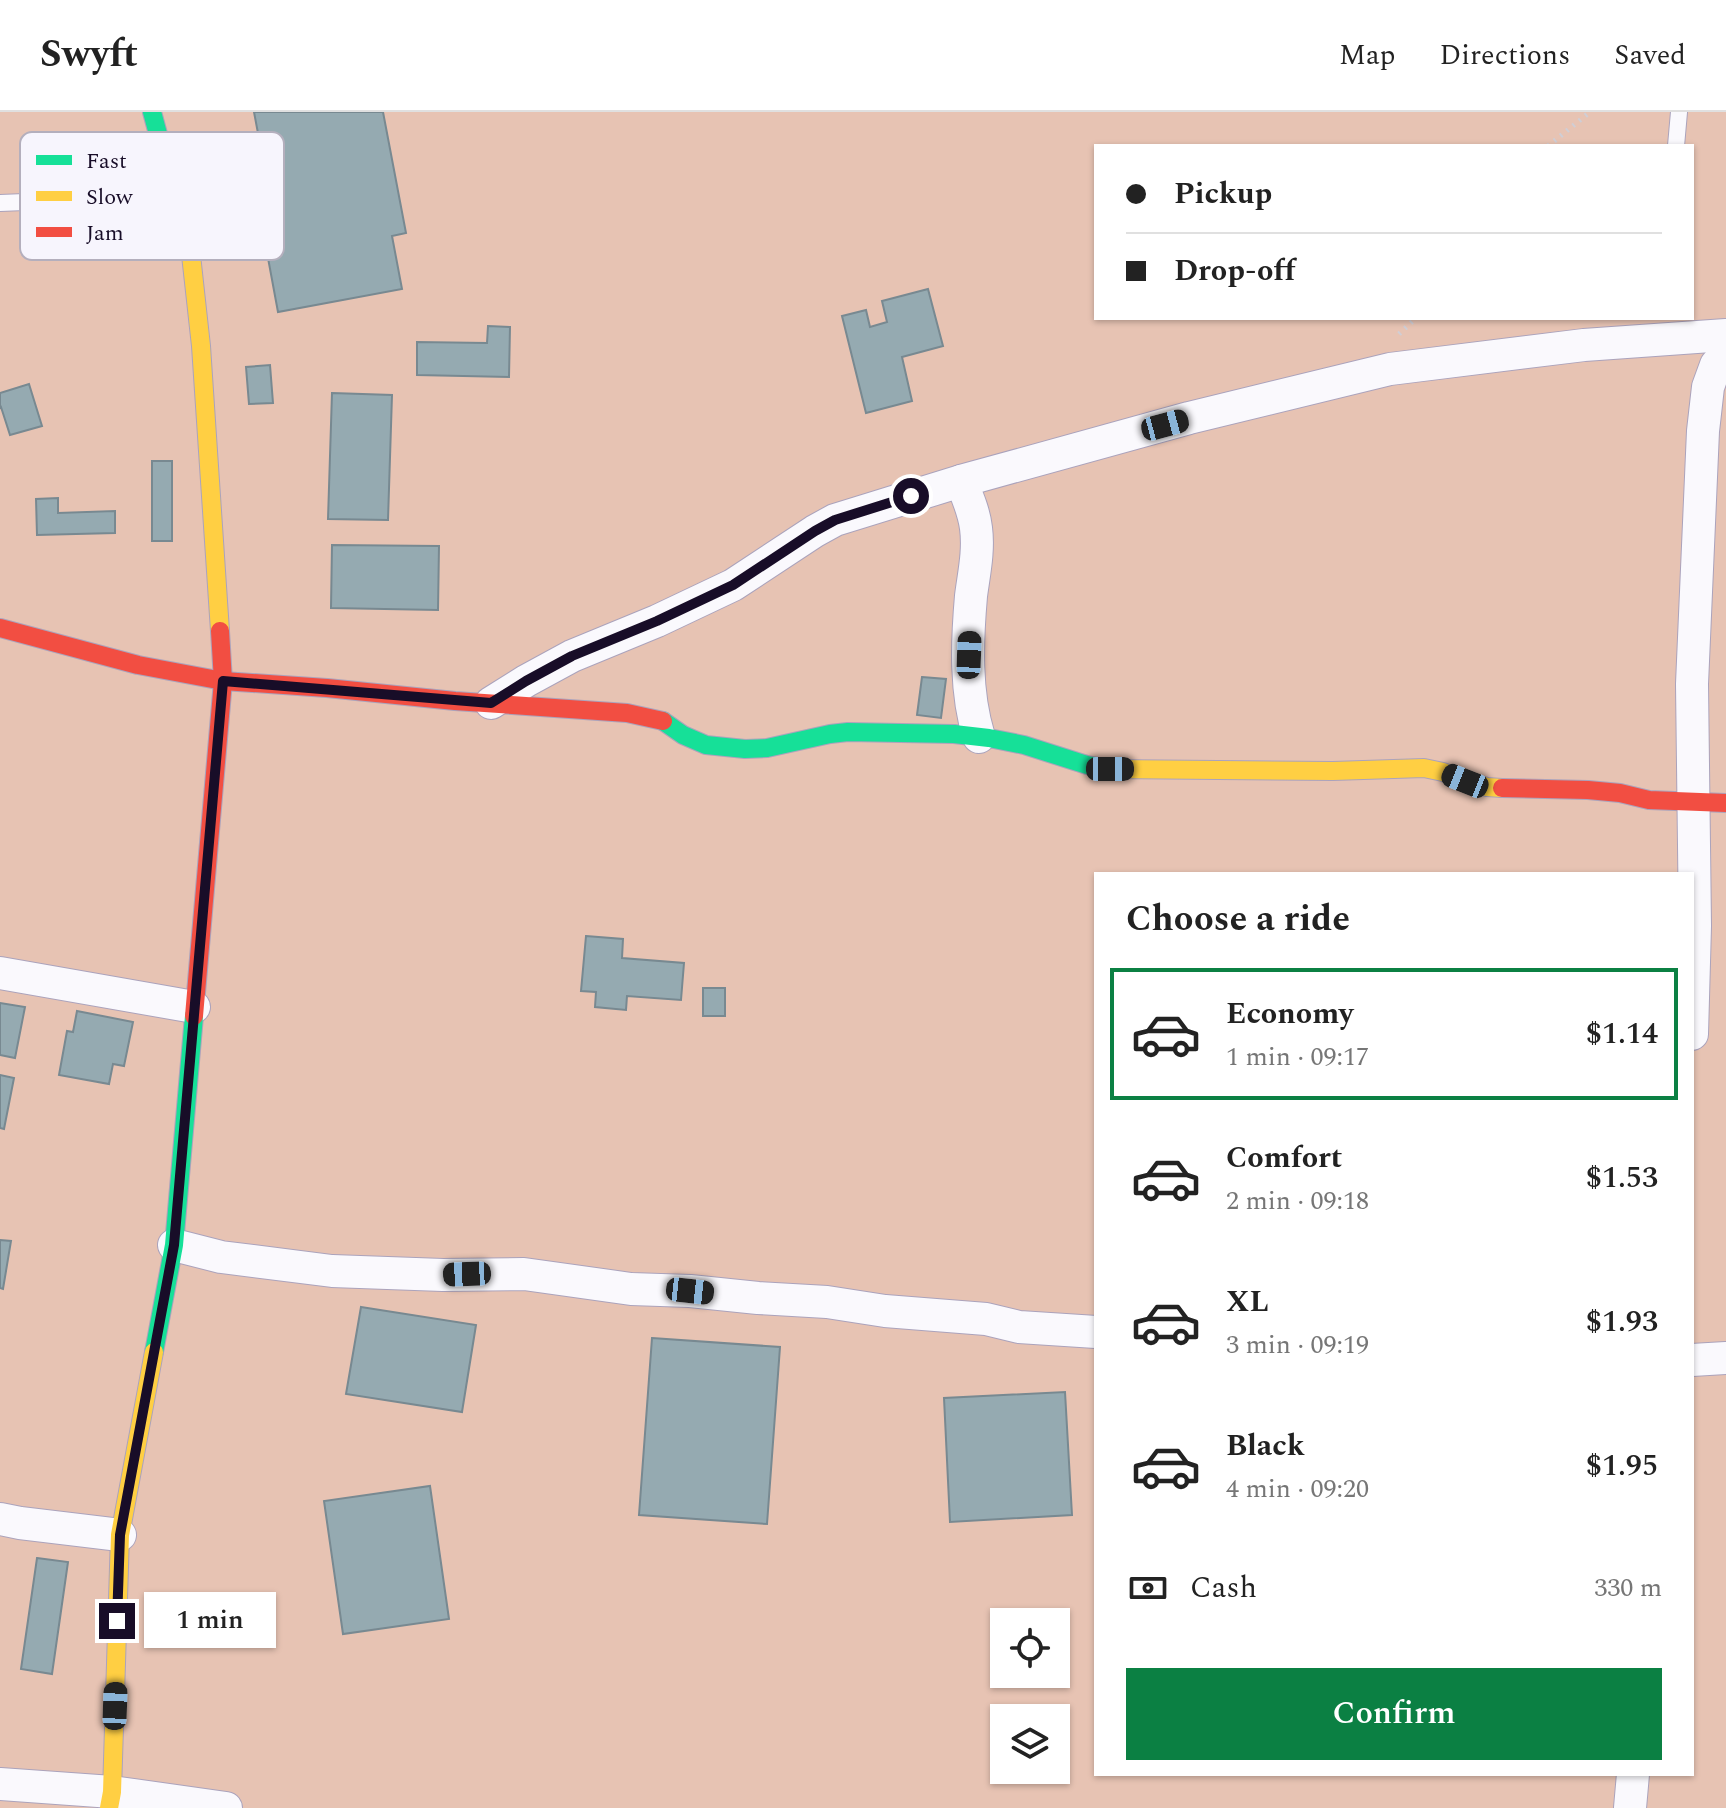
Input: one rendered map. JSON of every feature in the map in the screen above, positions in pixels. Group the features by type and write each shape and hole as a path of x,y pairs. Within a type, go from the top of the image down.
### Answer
{"street":[{"path":"152,112 157,132"},
{"path":"111,1800 120,1535 174,1245 223,681 201,346 192,260"},
{"path":"491,703 572,656 733,585 835,520 961,481 1189,418 1390,369 1703,330"},
{"path":"1694,962 1692,684 1703,431 1708,387 1716,365 1726,353"},
{"path":"961,481 976,526 969,694 979,737"},
{"path":"0,628 138,665 223,681 627,713 660,719 683,735 706,745 745,749 767,748 848,732 954,734 1024,745 1110,769 1333,771 1424,768 1487,787 1588,790 1649,800 1726,803"},
{"path":"0,973 194,1007"},
{"path":"174,1245 221,1257 332,1271 524,1274 631,1289 827,1302 885,1311 986,1319 1019,1327 1094,1332"},
{"path":"1694,1360 1726,1358"},
{"path":"0,1519 120,1535"},
{"path":"1630,1808 1633,1776"},
{"path":"0,1784 111,1800 226,1808"}],"lane":[{"path":"1676,144 1679,112"},
{"path":"0,203 20,202"}],"path":[{"path":"1550,144 1590,112"}],"shaded area":[{"path":"0,112 1726,112 1726,1808 0,1808"}],"building":[{"path":"254,112 383,112 406,233 392,236 402,289 278,312 268,260 284,260 284,132 258,132"},
{"path":"928,289 943,346 902,357 912,401 866,413 842,316 866,310 870,327 887,322 882,301"},
{"path":"488,326 510,327 509,377 417,375 417,342 487,343"},
{"path":"270,365 273,403 249,404 246,367"},
{"path":"29,384 42,426 10,435 0,408 0,393"},
{"path":"332,393 392,395 388,520 328,519"},
{"path":"152,461 172,461 172,541 152,541"},
{"path":"58,498 58,513 115,511 115,533 37,535 36,499"},
{"path":"332,545 439,546 438,610 331,608"},
{"path":"922,677 946,679 941,718 917,715"},
{"path":"586,936 623,939 622,958 684,963 681,1000 627,996 626,1010 595,1007 596,992 581,991"},
{"path":"703,988 725,988 725,1016 703,1016"},
{"path":"0,1003 25,1007 15,1058 0,1055"},
{"path":"77,1011 133,1022 124,1066 113,1064 109,1084 59,1075 67,1031 73,1032"},
{"path":"0,1075 14,1078 4,1129 0,1128"},
{"path":"0,1240 11,1241 3,1289 0,1288"},
{"path":"361,1307 476,1325 462,1412 346,1394"},
{"path":"652,1338 780,1347 767,1524 639,1515"},
{"path":"1065,1392 1072,1515 950,1522 944,1398"},
{"path":"430,1486 449,1619 343,1634 324,1501"},
{"path":"37,1558 68,1562 52,1674 21,1669"}],"traffic: fast":[{"path":"152,112 157,132"},
{"path":"663,721 683,735 706,745 767,748 848,732 954,734 1024,745 1110,769"},
{"path":"154,1352 174,1245 194,1016"}],"traffic: slow":[{"path":"192,260 201,346 220,631"},
{"path":"1110,769 1333,771 1424,768 1487,787 1502,788"},
{"path":"109,1808 120,1535 154,1352"}],"traffic: jam":[{"path":"0,628 138,665 223,681 627,713 663,721"},
{"path":"194,1016 223,681 220,631"},
{"path":"1502,788 1588,790 1649,800 1726,803"}],"route":[{"path":"117,1621 120,1535 174,1245 223,681 491,703 572,656 733,585 835,520 911,496"}]}
